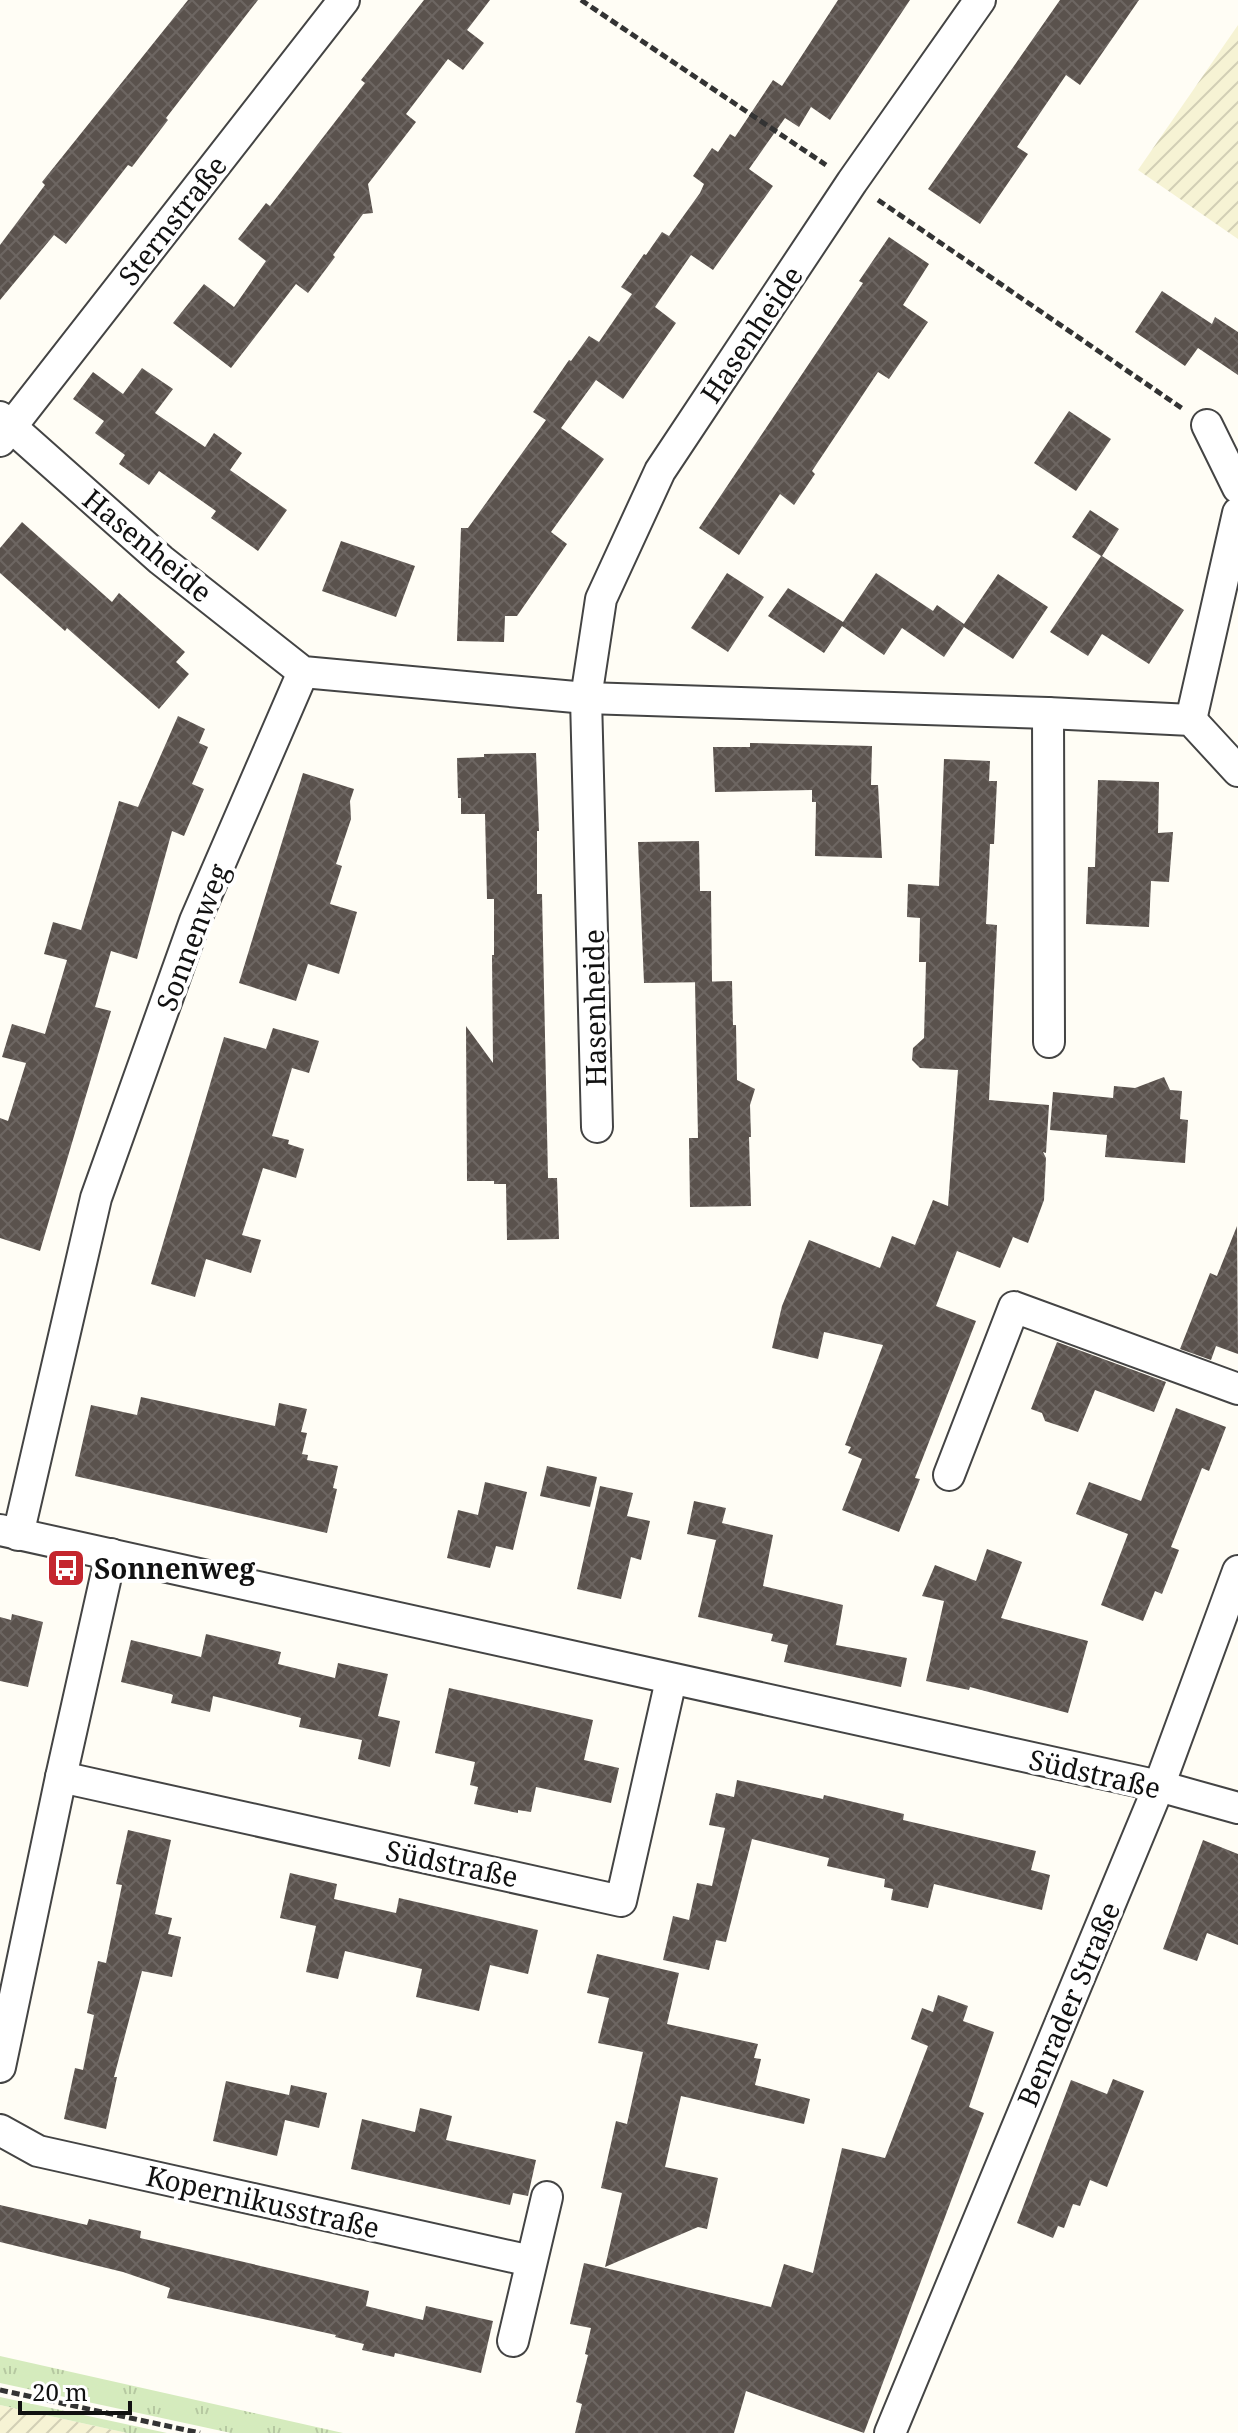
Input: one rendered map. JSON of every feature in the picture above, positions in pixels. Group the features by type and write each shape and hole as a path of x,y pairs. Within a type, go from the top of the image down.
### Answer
{"street":[{"name":"Sternstraße","path":"4,428 344,0"},
{"name":"Hasenheide","path":"597,1127 586,698 601,599 660,471 852,182 980,0"},
{"path":"1207,425 1238,488"},
{"name":"Hasenheide","path":"4,428 161,560 303,672"},
{"path":"1191,720 1238,513"},
{"path":"303,672 586,698 1191,720 1238,771"},
{"name":"Sonnenweg","path":"9,1533 96,1198 195,921 303,672"},
{"path":"1048,713 1049,1042"},
{"path":"949,1475 1014,1307 1238,1389"},
{"name":"Südstraße","path":"9,1533 1159,1786 1238,1808"},
{"path":"0,2067 111,1554"},
{"name":"Benrader Straße","path":"890,2433 1159,1786 1238,1571"},
{"name":"Südstraße","path":"61,1777 621,1901 671,1680"},
{"name":"Kopernikusstraße","path":"0,2130 38,2151 531,2261"},
{"path":"513,2341 547,2197"}],"path":[{"path":"581,0 1207,425"},
{"path":"0,2390 200,2433"}],"shaded area":[{"path":"1238,25 1238,239 1138,170"},
{"path":"0,2405 127,2433 0,2433"}],"green space":[{"path":"0,2356 343,2433 231,2433 0,2383"},
{"path":"0,2397 167,2433 127,2433 0,2405"}],"building":[{"path":"188,0 258,0 132,167 128,165 66,244 54,235 0,300 0,245 45,185 42,182"},
{"path":"424,0 490,0 467,30 484,43 463,70 448,59 406,114 416,122 368,184 373,213 363,214 308,293 296,284 231,368 173,323 204,284 234,307 266,261 238,239 266,203 270,206 365,83 361,80"},
{"path":"838,0 910,0 830,120 811,107 799,127 785,118 749,169 773,186 713,270 691,255 655,307 676,323 623,399 596,380 561,428 604,459 551,532 567,544 517,616 505,616 504,642 457,641 461,528 468,528 546,420 533,412 569,360 589,336 599,342 632,294 621,287 644,254 662,232 669,236 700,193 704,184 693,176 712,148 718,152 730,134 735,137 773,80 782,86"},
{"path":"1060,0 1139,0 1080,85 1066,75 1017,147 1028,154 980,224 928,189"},
{"path":"889,237 929,264 903,305 928,322 889,379 878,372 812,471 815,474 794,505 780,494 739,555 699,528 863,283 859,281"},
{"path":"1162,291 1212,324 1215,317 1238,332 1238,375 1198,348 1185,366 1135,332"},
{"path":"142,368 173,389 155,413 205,447 214,433 242,453 230,470 287,510 258,551 211,518 216,511 159,471 149,485 119,464 125,455 95,433 104,421 73,399 93,372 123,394"},
{"path":"1069,411 1111,439 1076,491 1034,463"},
{"path":"1090,510 1119,529 1102,556 1184,610 1149,664 1102,634 1088,656 1050,632 1101,556 1072,537"},
{"path":"22,522 112,602 119,593 185,652 176,662 189,674 159,709 0,573 0,548"},
{"path":"341,541 415,566 396,617 322,591"},
{"path":"727,573 764,597 728,652 691,628"},
{"path":"876,573 933,611 937,605 964,624 998,574 1048,607 1013,659 964,627 944,657 902,628 884,655 842,626 824,653 768,616 788,588 843,622"},
{"path":"178,716 205,729 199,743 208,747 192,784 204,789 184,836 172,831 137,959 111,951 95,1007 111,1011 40,1251 0,1238 0,1118 8,1121 26,1063 2,1057 12,1024 45,1034 67,960 44,954 53,922 81,930 119,801 138,807"},
{"path":"750,743 872,746 871,785 878,785 882,858 815,856 816,802 812,802 812,790 715,792 713,747 750,747"},
{"path":"536,753 539,831 537,894 542,894 548,1178 557,1178 559,1239 507,1240 506,1184 467,1181 466,1026 493,1063 494,899 487,899 485,814 461,814 457,758"},
{"path":"944,759 990,761 989,781 997,781 986,924 997,925 989,1100 1049,1105 1046,1153 1043,1152 1046,1158 1044,1200 1028,1243 1013,1237 1000,1268 957,1251 936,1306 976,1321 915,1478 920,1479 899,1532 842,1510 862,1459 848,1453 851,1447 845,1445 883,1345 824,1332 818,1359 772,1348 782,1306 809,1240 880,1268 892,1236 915,1245 933,1200 948,1206 958,1070 920,1068 912,1060 913,1048 924,1038 926,962 919,962 920,918 907,917 908,884 939,886"},
{"path":"303,773 354,789 350,801 351,819 336,864 342,866 330,904 357,912 339,974 308,964 296,1001 239,983"},
{"path":"1098,780 1159,782 1158,833 1173,832 1169,882 1151,881 1149,927 1086,924 1088,867 1095,867"},
{"path":"699,841 700,891 711,891 712,982 644,983 638,842"},
{"path":"732,981 737,1080 755,1089 750,1105 751,1206 690,1207 689,1138 698,1138 695,982"},
{"path":"273,1028 319,1041 309,1073 292,1068 272,1136 289,1140 288,1144 304,1149 296,1178 263,1168 242,1235 261,1240 251,1273 206,1259 195,1297 151,1284 224,1037 266,1049"},
{"path":"1164,1077 1170,1090 1182,1091 1180,1119 1188,1120 1185,1163 1105,1157 1107,1135 1050,1130 1053,1092 1113,1098 1114,1086 1135,1088"},
{"path":"1237,1226 1238,1354 1216,1346 1211,1360 1180,1349 1210,1273 1217,1276"},
{"path":"1057,1342 1166,1382 1154,1412 1095,1390 1078,1432 1045,1421 1042,1413 1031,1409"},
{"path":"141,1397 275,1426 279,1403 307,1409 301,1432 307,1433 302,1454 308,1455 307,1460 338,1466 333,1488 337,1489 327,1533 75,1476 91,1405 137,1415"},
{"path":"1176,1408 1226,1427 1209,1471 1202,1468 1171,1547 1179,1550 1162,1594 1155,1591 1143,1621 1101,1605 1128,1534 1076,1514 1089,1482 1141,1501"},
{"path":"547,1466 597,1477 590,1507 540,1496"},
{"path":"485,1482 527,1492 513,1550 496,1546 490,1568 447,1558 458,1510 478,1515"},
{"path":"600,1486 633,1493 627,1516 650,1521 641,1560 631,1557 621,1599 577,1589"},
{"path":"694,1501 726,1508 722,1523 773,1535 763,1586 843,1605 836,1645 907,1658 901,1687 784,1662 788,1645 771,1641 773,1634 698,1617 716,1540 687,1534"},
{"path":"987,1549 1022,1562 1001,1618 1088,1641 1068,1713 970,1687 969,1690 926,1681 944,1601 922,1596 935,1565 976,1581"},
{"path":"12,1614 43,1622 28,1687 0,1681 0,1617 11,1620"},
{"path":"206,1634 281,1652 278,1664 335,1678 338,1663 388,1674 378,1716 400,1721 390,1767 358,1759 362,1740 299,1727 301,1718 213,1696 210,1712 171,1703 171,1694 121,1682 131,1640 201,1657"},
{"path":"449,1688 593,1720 584,1760 619,1768 611,1803 536,1787 531,1812 518,1810 518,1813 474,1804 478,1787 470,1785 475,1762 435,1753"},
{"path":"737,1780 823,1799 824,1795 862,1804 904,1814 903,1820 1036,1851 1031,1870 1050,1875 1042,1910 934,1884 928,1908 891,1900 893,1889 884,1887 885,1879 827,1866 829,1858 752,1839 726,1942 716,1940 709,1970 663,1960 673,1916 689,1920 697,1883 712,1886 725,1828 709,1825 716,1793 734,1797"},
{"path":"128,1830 171,1840 155,1914 172,1918 168,1934 181,1937 172,1977 142,1971 114,2077 117,2077 106,2129 64,2119 75,2068 83,2070 94,2015 87,2013 98,1961 106,1963 122,1885 116,1884"},
{"path":"1203,1840 1238,1854 1238,1945 1207,1933 1197,1961 1163,1949"},
{"path":"290,1873 337,1884 334,1899 396,1913 399,1898 538,1930 528,1974 490,1965 479,2011 416,1997 422,1969 345,1951 338,1979 306,1972 316,1926 280,1918"},
{"path":"597,1954 679,1973 667,2024 758,2044 754,2058 761,2059 755,2085 810,2099 804,2124 681,2096 665,2167 718,2178 707,2229 698,2227 605,2267 622,2193 601,2188 616,2121 627,2124 643,2052 598,2043 609,1998 587,1993"},
{"path":"938,1995 968,2006 963,2021 994,2032 969,2107 984,2113 864,2433 746,2391 734,2433 575,2433 582,2404 576,2402 588,2355 585,2354 591,2328 570,2324 584,2263 771,2307 784,2264 813,2273 842,2148 885,2158 928,2046 911,2039 922,2008 933,2012"},
{"path":"1113,2079 1144,2091 1107,2187 1090,2180 1080,2206 1073,2204 1064,2228 1058,2226 1053,2238 1017,2223 1071,2080 1107,2094"},
{"path":"226,2081 289,2095 291,2085 327,2093 319,2128 285,2120 277,2156 213,2141"},
{"path":"420,2108 452,2116 446,2140 536,2160 528,2196 513,2193 510,2205 351,2169 362,2119 415,2132"},
{"path":"0,2205 87,2225 89,2219 141,2231 140,2238 369,2291 366,2306 423,2320 426,2306 493,2321 481,2373 395,2353 394,2357 362,2350 364,2344 336,2335 167,2298 170,2288 123,2272 0,2242"}],"place":[{"name":"Sonnenweg","path":"66,1568"}]}
